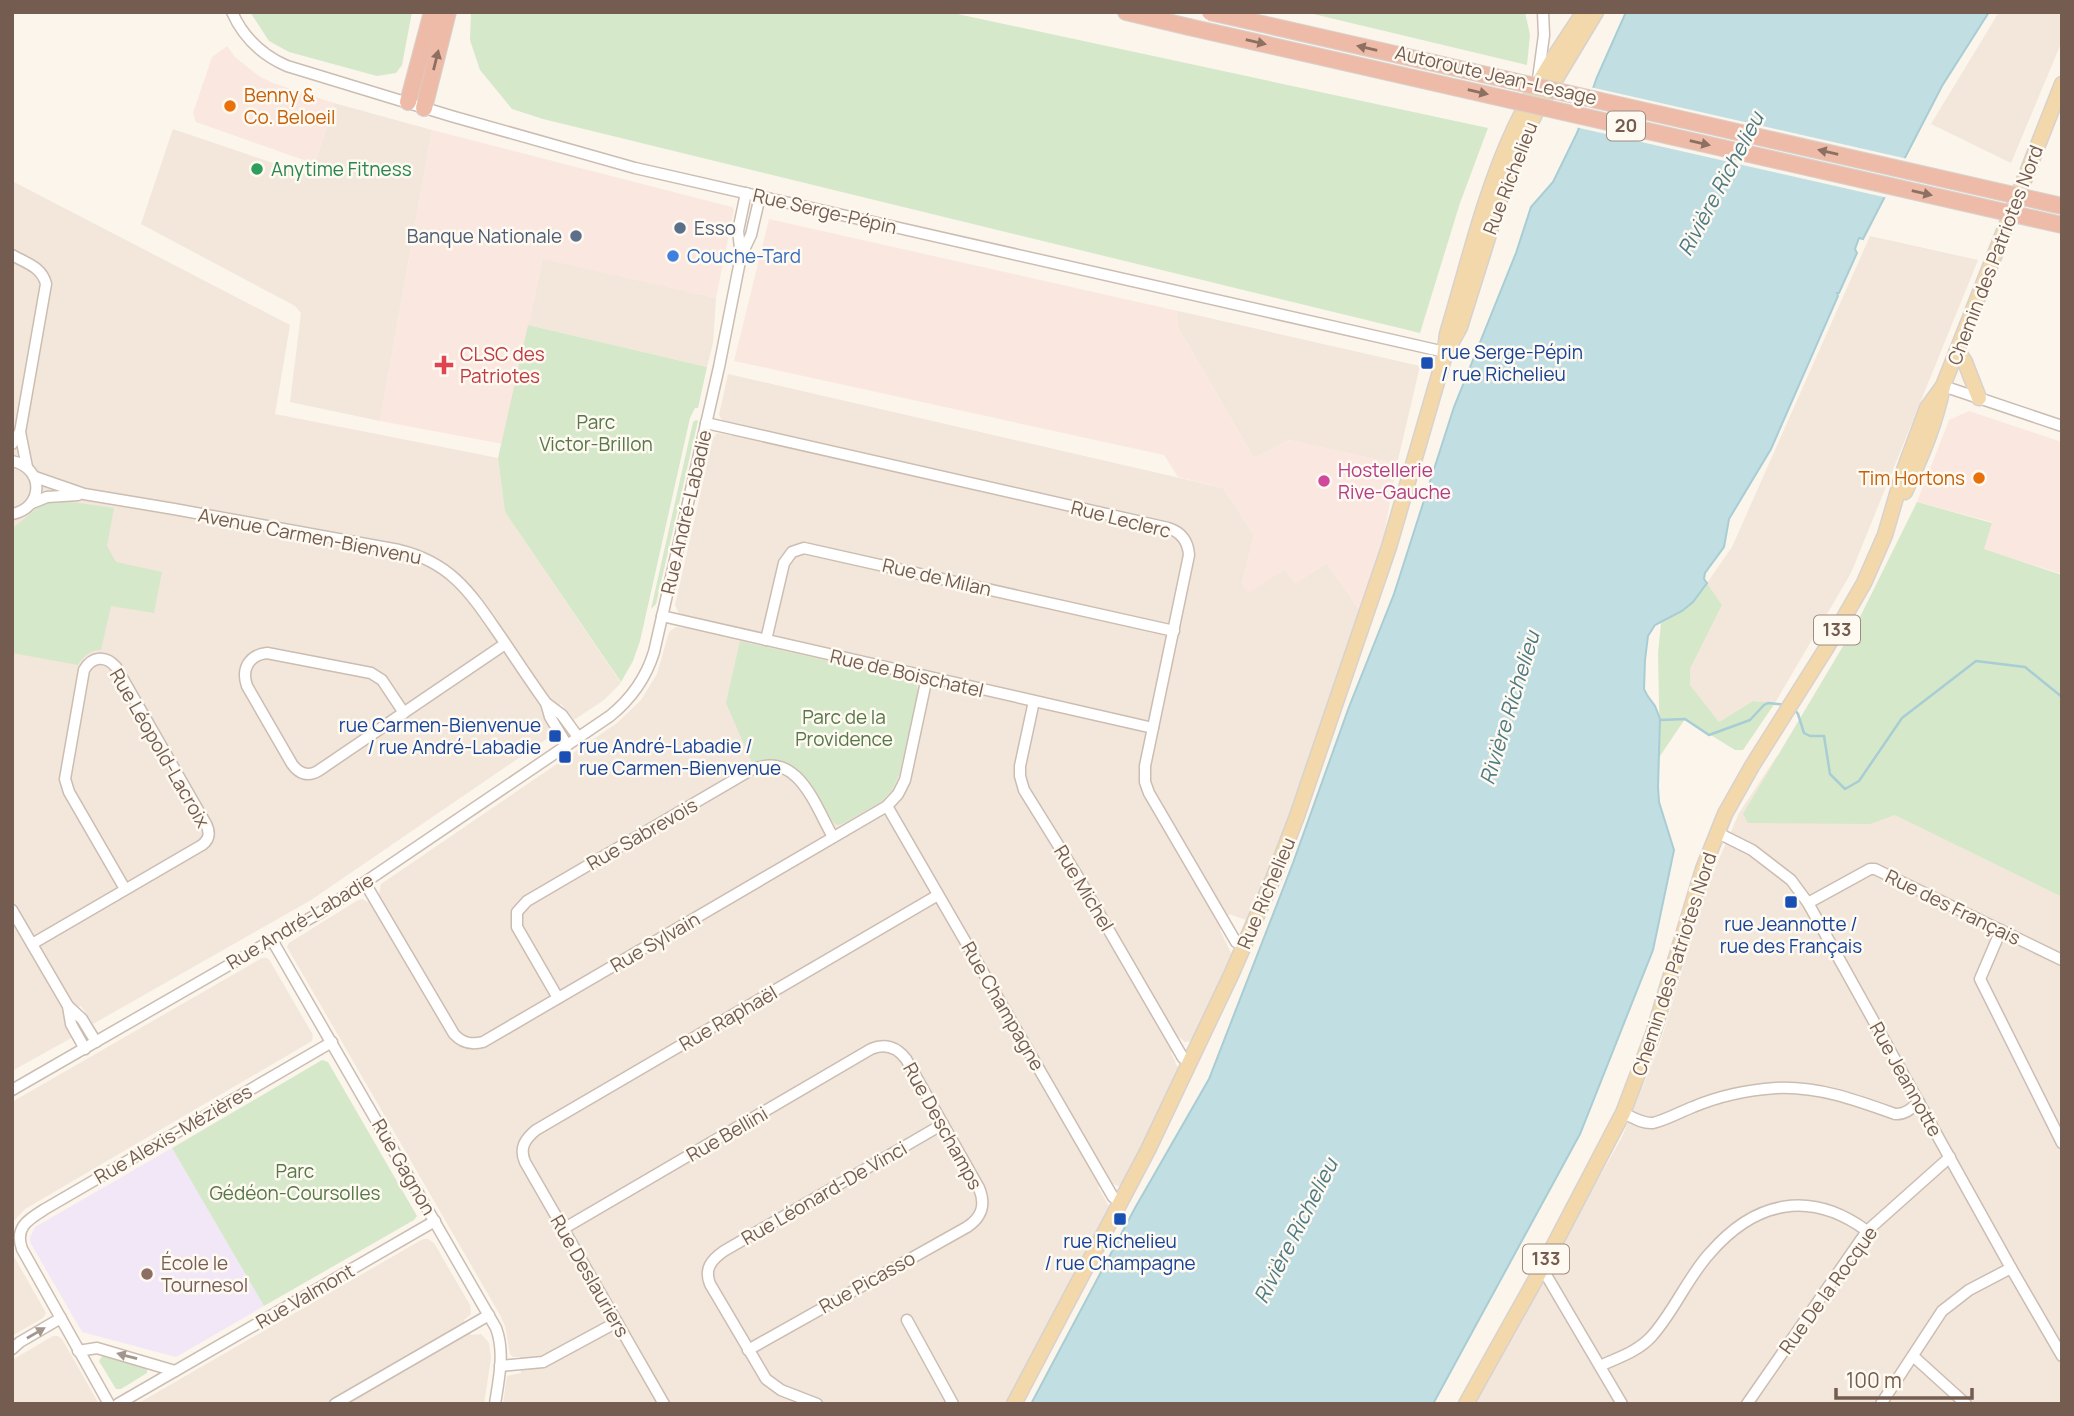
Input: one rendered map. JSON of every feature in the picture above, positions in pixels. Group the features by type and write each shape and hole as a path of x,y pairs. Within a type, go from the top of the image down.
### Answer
{"highway":[{"path":"416,105 432,12"},
{"path":"416,105 448,12"},
{"name":"Autoroute Jean-Lesage","path":"1126,12 2062,225"},
{"name":"Autoroute Jean-Lesage","path":"1210,12 2062,205"}],"main road":[{"name":"Rue Richelieu","path":"1014,1404 1121,1203 1244,946 1289,836 1378,580 1491,188 1510,139 1538,85 1584,12"},
{"name":"Rue Richelieu","path":"1445,352 1460,327 1503,186 1516,154 1545,96 1596,12"},
{"name":"Chemin des Patriotes Nord","path":"1466,1404 1542,1268 1623,1113 1653,1034 1698,883 1717,833 1745,778 1847,614 1868,573 1887,528 1923,417 1943,386 2062,84"},
{"path":"1957,350 1965,362 1979,398"}],"street":[{"name":"Rue Serge-Pépin","path":"232,12 251,41 279,62 314,75 635,168 1445,352"},
{"path":"1538,85 1544,35 1543,12"},
{"name":"Rue André-Labadie","path":"741,256 738,231 746,193"},
{"name":"Rue André-Labadie","path":"12,1090 314,916 616,711 639,685 651,662 741,256 751,235 760,197"},
{"path":"12,255 41,271 46,284 20,432 27,467 35,477 37,489 32,503 14,516"},
{"path":"1943,386 2062,426"},
{"name":"Rue Leclerc","path":"706,423 1175,530 1185,541 1189,555 1144,770 1146,786 1236,942 1244,946"},
{"path":"12,444 20,432"},
{"path":"12,461 27,467"},
{"name":"Avenue Carmen-Bienvenu","path":"35,477 84,494 399,550 422,557 443,568 461,583 476,601 546,703 550,717 567,745"},
{"name":"Avenue Carmen-Bienvenu","path":"32,503 47,497 84,494"},
{"name":"Rue de Milan","path":"766,640 784,563 792,552 804,548 1174,631"},
{"name":"Rue de Boischatel","path":"662,617 1153,728"},
{"path":"404,713 382,680 371,673 267,653 254,657 245,670 247,686 292,765 304,774 316,773 404,713 505,644"},
{"name":"Rue Léopold-Lacroix","path":"32,944 205,844 209,831 116,667 100,658 89,662 84,670 65,779 69,793 125,889"},
{"name":"Rue Sylvain","path":"365,883 452,1031 462,1041 483,1042 887,806 901,789 905,779 927,677"},
{"name":"Rue Michel","path":"1034,701 1020,766 1024,790 1183,1058 1190,1062"},
{"path":"546,703 562,715 578,737"},
{"name":"Rue Sabrevois","path":"558,998 515,921 517,912 527,901 763,766 785,768 799,778 833,837"},
{"name":"Rue Champagne","path":"887,806 1113,1197 1121,1203"},
{"name":"Rue Jeannotte","path":"1717,833 1752,850 1791,880 1808,903 2062,1356"},
{"name":"Rue des Français","path":"1808,903 1870,869 1875,869 2062,960"},
{"name":"Rue Raphaël","path":"523,1147 527,1138 536,1130 939,895"},
{"path":"12,910 68,1006 82,1019 96,1042"},
{"path":"2001,930 1980,979 2062,1143"},
{"name":"Rue Gagnon","path":"272,940 489,1315 500,1342 495,1404"},
{"path":"68,1006 71,1024 85,1049"},
{"name":"Rue Alexis-Mézières","path":"61,1318 22,1249 20,1232 27,1221 332,1042"},
{"name":"Rue Bellini","path":"563,1229 871,1049 881,1046 893,1048"},
{"name":"Rue Deschamps","path":"893,1048 906,1059 980,1188 982,1210"},
{"path":"1623,1113 1641,1122 1654,1123 1715,1098 1775,1088 1827,1092 1895,1114 1908,1111 1919,1102"},
{"name":"Rue Léonard-De Vinci","path":"748,1350 710,1284 707,1275 709,1265 719,1254 943,1124"},
{"name":"Rue Deslauriers","path":"523,1147 525,1162 664,1404"},
{"name":"Rue De la Rocque","path":"1747,1404 1867,1231 1950,1157"},
{"path":"1600,1366 1638,1348 1651,1336 1709,1254 1741,1224 1758,1214 1772,1208 1802,1206 1849,1218 1867,1231"},
{"name":"Rue Picasso","path":"748,1350 967,1227 976,1220 982,1210"},
{"name":"Rue Valmont","path":"118,1404 435,1221"},
{"path":"1542,1268 1622,1404"},
{"path":"1881,1404 1942,1311 1969,1290 2011,1268"},
{"path":"335,1404 489,1315"},
{"path":"12,1349 61,1318 109,1404"},
{"path":"907,1320 953,1404"},
{"path":"500,1366 544,1362 617,1322"},
{"path":"78,1351 97,1348 175,1371"},
{"path":"748,1350 763,1375 773,1385 817,1404"},
{"path":"1913,1356 1966,1404"}],"shaded area":[{"path":"1999,12 2062,12 2062,41 2011,163 1931,124"},
{"path":"227,46 235,57 259,76 334,103 315,164 196,122 193,113 212,57"},
{"path":"334,103 432,130 380,421 290,402 301,313 295,306 141,224 173,129 311,176"},
{"path":"432,130 732,207 734,210 716,298 543,259 503,444 380,421"},
{"path":"12,181 290,325 275,414 498,458 505,512 621,683 604,700 574,720 561,704 544,716 554,734 311,900 93,1024 81,1006 64,1015 73,1037 12,1071"},
{"path":"769,219 1178,311 1178,327 1254,458 1289,440 1397,464 1382,546 1360,611 1327,563 1295,583 1285,569 1248,593 1242,583 1254,535 1223,488 1178,477 1164,455 734,361"},
{"path":"1870,236 1978,260 1851,573 1775,703 1753,701 1719,722 1690,685 1690,669 1722,605 1707,583 1732,547"},
{"path":"543,258 716,298 713,343 707,367 528,325"},
{"path":"1178,311 1420,366 1397,464 1289,440 1254,458 1178,327"},
{"path":"728,374 1223,488 1254,535 1242,583 1248,592 1285,569 1295,583 1327,563 1360,611 1275,853 1249,917 1246,920 1229,914 1220,930 1232,955 1192,1041 1185,1042 1179,1037 1171,1053 1179,1070 1123,1184 1113,1184 1109,1178 1098,1187 1110,1208 1005,1404 503,1404 507,1376 521,1373 520,1357 510,1354 505,1326 500,1315 287,947 289,943 358,900 367,902 379,895 381,884 617,723 641,700 657,674 669,632 676,627 685,628 688,616 679,614 675,605 713,438 717,433 732,436 735,424 722,420 719,415"},
{"path":"1969,411 2062,442 2062,574 1983,549 1992,522 1917,502 1949,420"},
{"path":"1777,756 2062,897 2062,1404 1471,1404 1622,1137 1660,1044 1707,887 1739,813"},
{"path":"262,958 270,961 313,1035 312,1041 25,1209 12,1223 12,1102"},
{"name":"École le Tournesol","path":"172,1148 264,1306 176,1357 82,1332 30,1242 35,1227"},
{"path":"423,1239 434,1243 470,1305 471,1314 464,1320 471,1335 481,1334 489,1343 491,1358 484,1404 137,1404"},
{"path":"12,1253 46,1313 43,1318 12,1336"},
{"path":"53,1336 62,1339 99,1404 12,1404 12,1360"}],"green space":[{"path":"250,12 412,12 402,65 396,73 377,76 289,52 269,41"},
{"path":"471,12 948,12 1488,128 1460,203 1420,333 543,119 512,109 480,70 470,40"},
{"path":"1305,12 1525,12 1530,35 1527,65"},
{"name":"Parc Victor-Brillon","path":"528,325 707,367 698,408 695,408 690,418 640,641 621,682 505,512 498,458"},
{"path":"698,421 656,604 651,609 693,422"},
{"path":"58,500 114,508 107,546 116,562 162,572 154,613 111,606 101,650 88,654 78,665 12,653 13,528 42,504"},
{"path":"1917,502 1992,523 1984,549 2062,575 2062,897 1895,815 1870,824 1748,823 1743,814 1858,621"},
{"path":"1707,583 1722,605 1690,669 1690,685 1719,722 1753,701 1775,703 1743,750 1735,750 1685,719 1660,756 1658,653 1661,623 1687,606"},
{"name":"Parc de la Providence","path":"740,641 916,683 918,692 899,775 892,790 881,802 837,825 808,782 795,768 777,761 752,763 726,703"},
{"name":"Parc Gédéon-Coursolles","path":"322,1060 328,1062 417,1216 264,1306 172,1148"},
{"path":"103,1355 147,1367 147,1373 121,1389 116,1389 99,1361"}],"water":[{"name":"Rivière Richelieu","path":"1626,12 1989,12 1942,86 1863,239 1859,238 1855,249 1857,253 1837,293 1771,449 1729,519 1724,547 1705,573 1704,579 1707,583 1693,602 1655,625 1648,636 1644,689 1660,719 1659,802 1674,850 1653,950 1580,1134 1433,1404 1031,1404 1135,1208 1209,1079 1394,594 1454,407 1516,253 1531,207 1553,182 1577,133 1597,77"}],"pier":[{"path":"1590,87 1908,159 1888,198 1575,127"}],"waterway":[{"path":"1795,710 1804,733 1824,736 1830,774 1845,789 1859,781 1902,718 1976,661 2025,667 2062,697"},
{"path":"1660,720 1685,719 1709,735 1750,720 1768,703 1786,705"}],"place":[{"name":"Benny & Co. Beloeil","path":"230,106"},
{"name":"Anytime Fitness","path":"257,169"},
{"name":"Esso","path":"680,228"},
{"name":"Banque Nationale","path":"576,236"},
{"name":"Couche-Tard","path":"673,256"},
{"name":"rue Serge-Pépin / rue Richelieu","path":"1427,363"},
{"name":"CLSC des Patriotes","path":"444,365"},
{"name":"Tim Hortons","path":"1979,478"},
{"name":"Hostellerie Rive-Gauche","path":"1324,481"},
{"name":"rue Carmen-Bienvenue / rue André-Labadie","path":"555,736"},
{"name":"rue André-Labadie / rue Carmen-Bienvenue","path":"565,757"},
{"name":"rue Jeannotte / rue des Français","path":"1791,902"},
{"name":"rue Richelieu / rue Champagne","path":"1120,1219"},
{"name":"École le Tournesol","path":"147,1274"}]}
